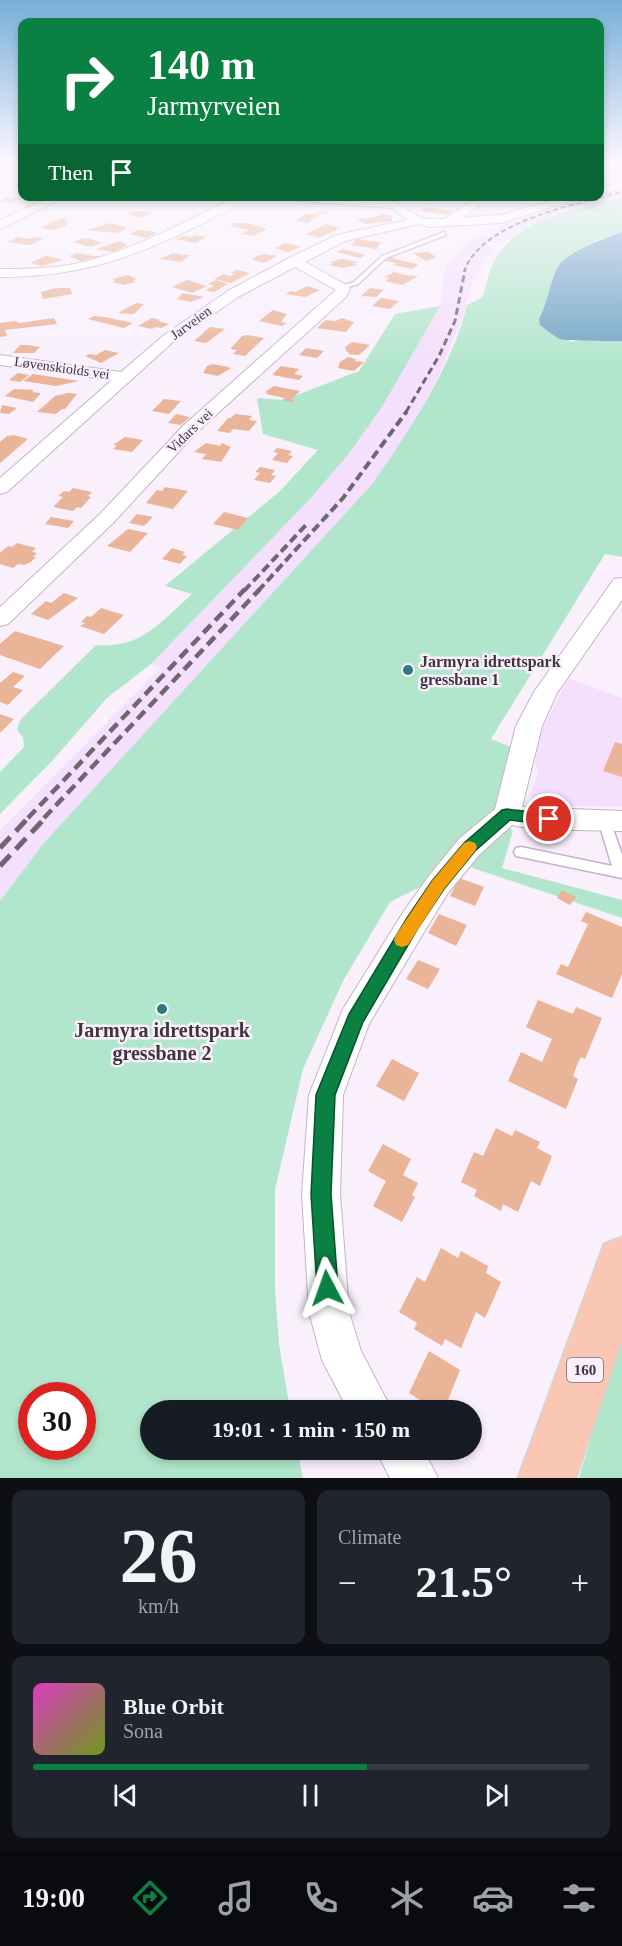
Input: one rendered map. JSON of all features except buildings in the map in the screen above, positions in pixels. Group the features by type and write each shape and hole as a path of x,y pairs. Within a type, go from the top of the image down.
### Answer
{"main road":[{"name":"160","path":"547,1478 622,1262"}],"street":[{"path":"0,273 62,270 120,257 176,230"},
{"name":"Jarveien","path":"0,488 123,377 202,314 294,261 350,235 378,230"},
{"path":"434,230 444,234"},
{"path":"294,261 342,287"},
{"name":"Vidars vei","path":"0,619 107,518 190,429 338,297 342,287"},
{"name":"Løvenskiolds vei","path":"0,360 123,377"},
{"path":"366,1400 343,1360 329,1312 321,1194 326,1095 355,1019 412,923 438,885 469,847 507,814 529,726 546,692 622,584"},
{"path":"507,814 532,819 613,820"},
{"path":"404,1460 416,1478"}],"lane":[{"path":"342,287 356,283 384,257 444,234"},
{"path":"521,852 622,873 613,820"}],"shaded area":[{"path":"493,230 523,230 500,244 488,245 494,249 474,277 464,315 438,377 408,434 373,483 43,844 0,901 0,830 161,668 151,664 309,500 347,456 382,407 440,306 445,268 455,253 469,241"},
{"path":"568,678 622,698 622,807 544,805 536,802 530,794 538,774 536,764 538,738"}],"green space":[{"path":"525,230 622,230 622,232 594,241 539,319 571,342 589,339 622,341 622,557 605,554 491,739 514,748 494,813 513,831 502,868 622,900 622,918 464,865 390,902 343,981 303,1069 275,1190 275,1290 279,1344 288,1400 140,1400 140,1460 299,1460 303,1478 0,1478 0,901 43,844 373,483 428,398 451,351 467,305 483,297 492,266 505,247"},
{"path":"440,306 382,407 347,456 309,500 151,664 107,698 52,761 0,814 0,772 24,747 23,737 17,730 20,720 96,645 126,643 138,638 170,614 192,594 165,586 280,491 318,450 263,434 257,398 284,400 359,371 395,314"},
{"path":"622,1332 622,1478 579,1478 617,1347"}],"water":[{"path":"622,232 622,341 560,339 540,325 539,319 559,265 579,250"}],"railway":[{"path":"465,270 474,255 489,240 506,230"},
{"path":"406,412 439,356 455,321 465,270"},
{"path":"258,591 343,498 407,411"},
{"path":"244,591 306,525"},
{"path":"28,818 245,589"},
{"path":"44,818 260,589"},
{"path":"0,848 29,817"},
{"path":"0,866 46,817"}],"slow traffic":[{"path":"402,940 438,885 469,847"}],"place":[{"name":"Jarmyra idrettspark gressbane 1","path":"408,670"},
{"name":"Jarmyra idrettspark gressbane 2","path":"162,1009"}],"route":[{"path":"327,1288 321,1194 326,1095 355,1019 412,923 438,885 469,847 507,814 532,819 549,819"}]}
